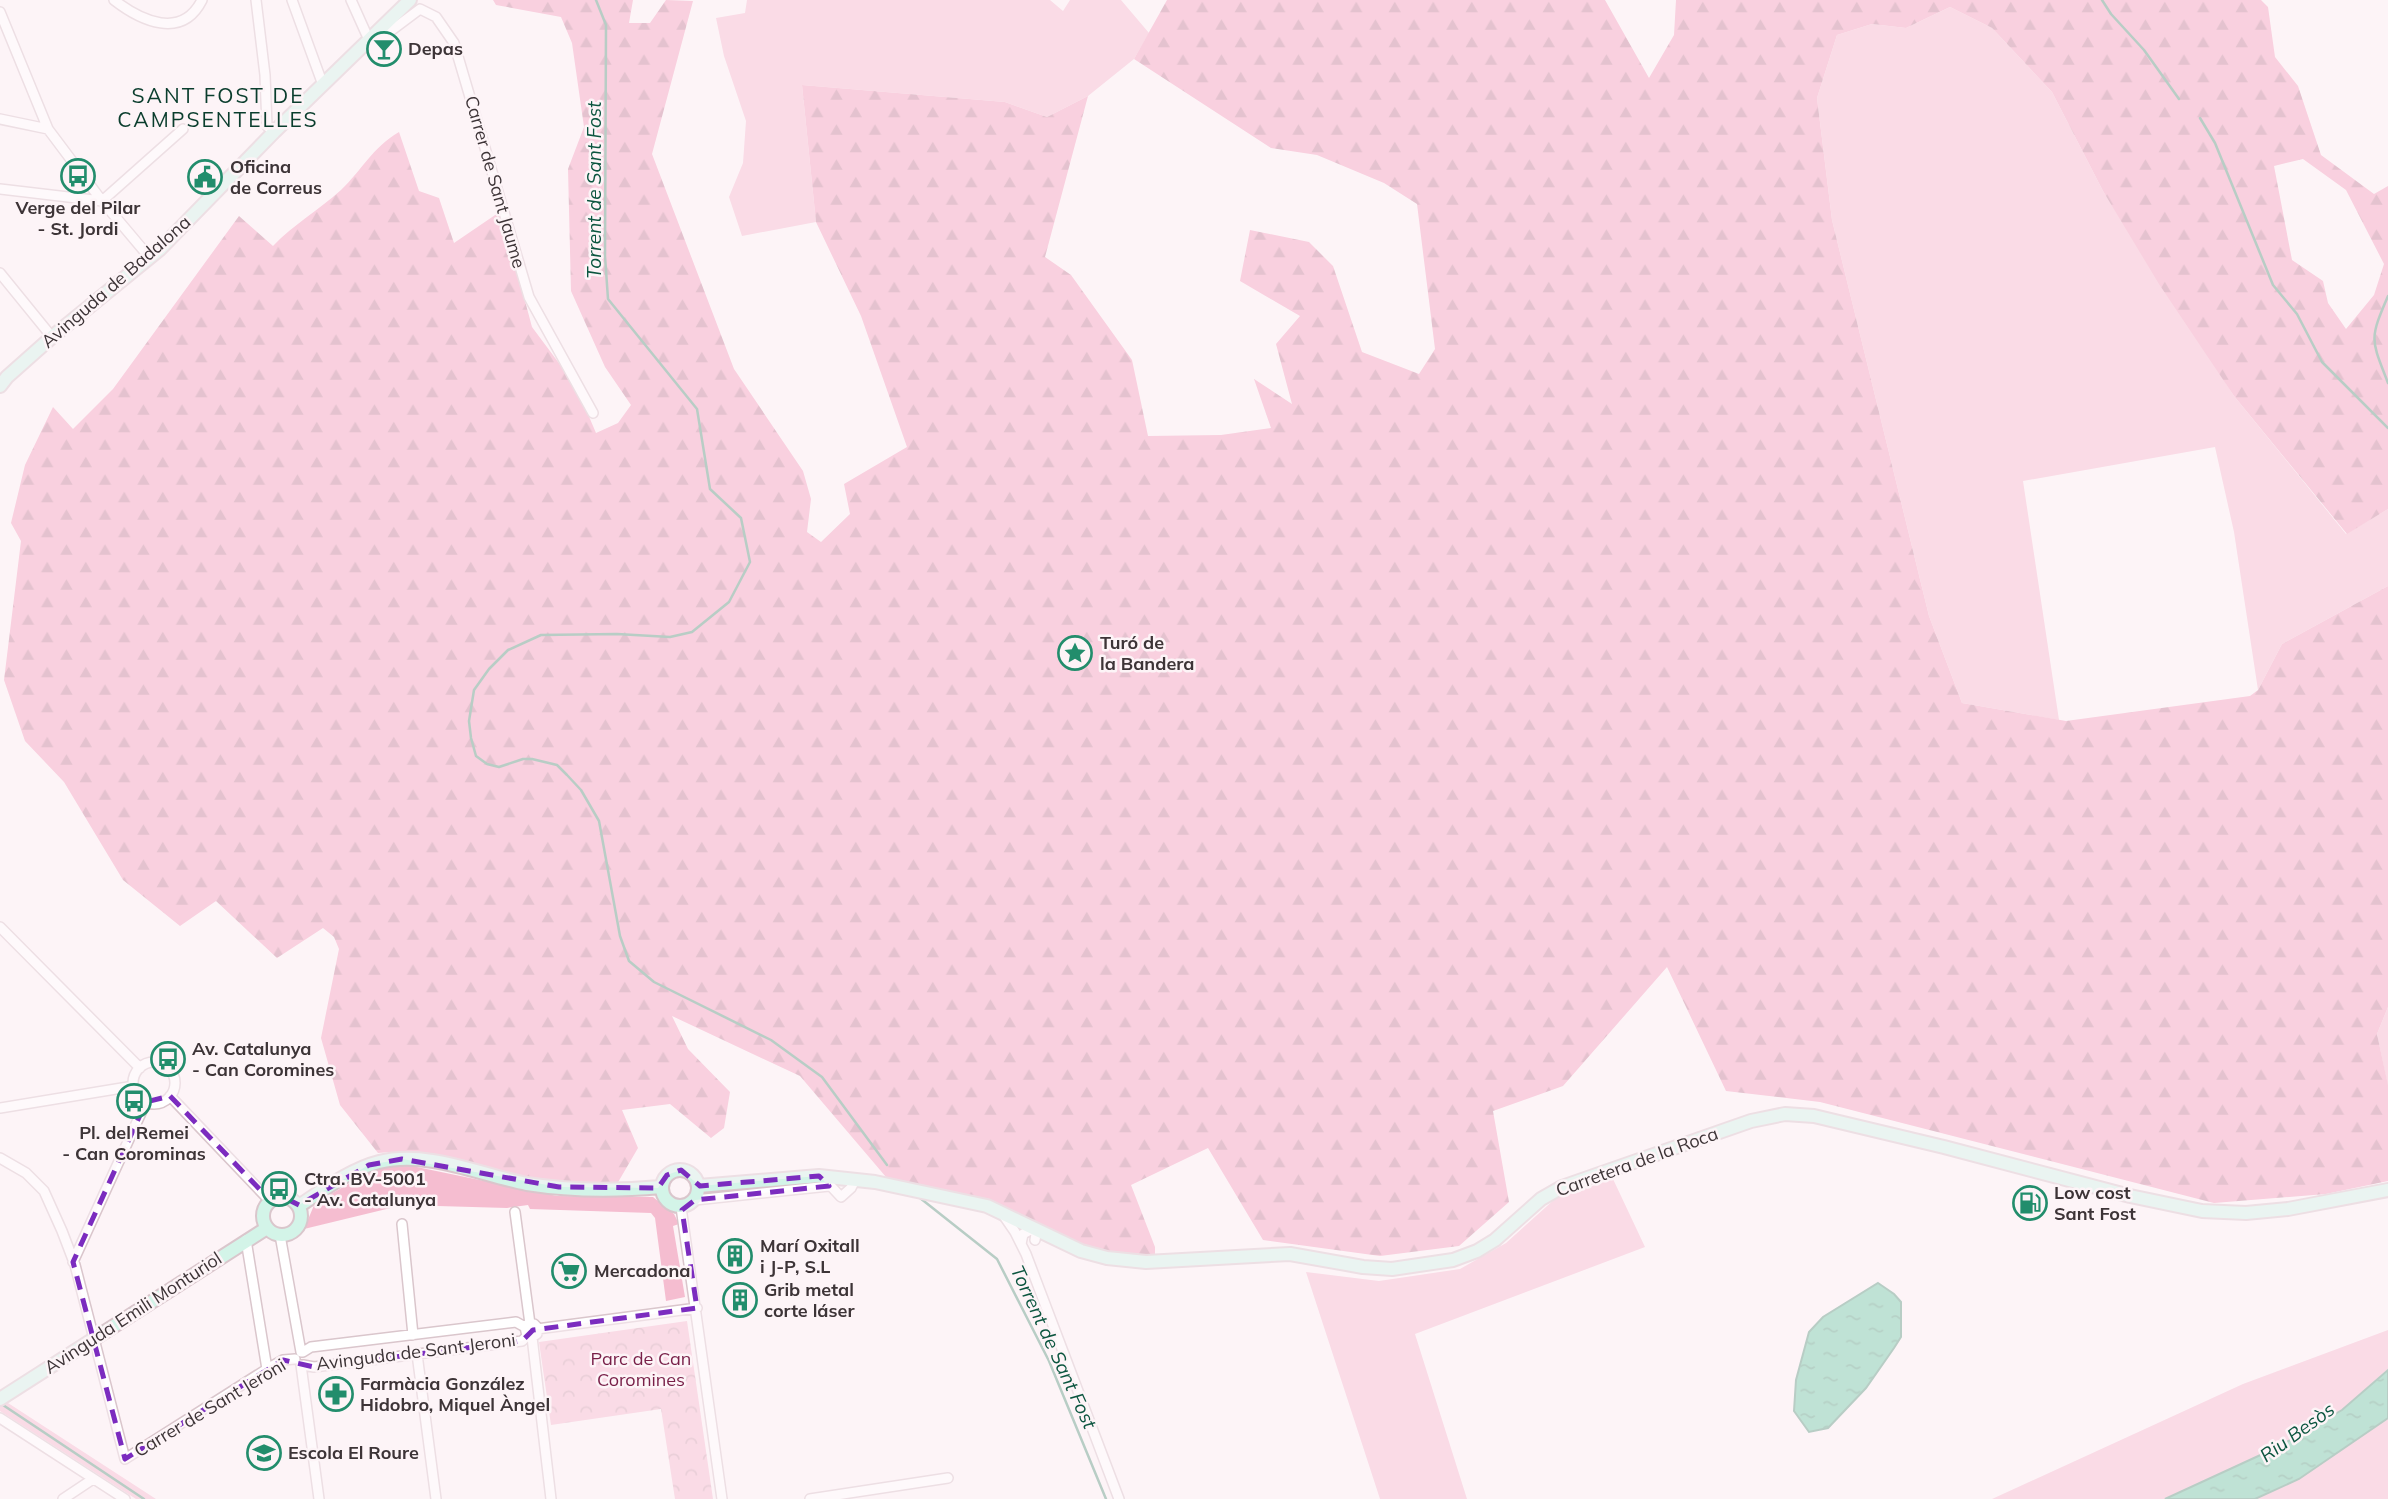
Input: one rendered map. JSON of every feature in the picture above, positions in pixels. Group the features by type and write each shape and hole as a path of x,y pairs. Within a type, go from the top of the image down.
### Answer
{"street":[{"path":"114,0 140,16 163,24 173,24 190,16 202,0"},
{"path":"256,0 265,75 267,126 274,132"},
{"path":"292,0 323,85"},
{"path":"351,0 372,37"},
{"name":"Avinguda de Badalona","path":"0,386 52,337 150,258 410,0"},
{"name":"Carrer de Sant Jaume","path":"372,37 380,39 420,9 436,17 454,43 529,298 593,413"},
{"path":"0,12 48,130 150,258"},
{"path":"0,38 12,40"},
{"path":"0,119 48,130"},
{"path":"0,189 103,201 183,129"},
{"path":"0,272 52,337"},
{"path":"0,927 139,1068"},
{"path":"150,1062 158,1062 169,1068 175,1080 170,1097 158,1103 146,1102 140,1097 134,1086 139,1068 150,1062"},
{"path":"0,1108 134,1086"},
{"path":"170,1097 270,1201"},
{"path":"74,1262 146,1102"},
{"name":"Carretera de la Roca","path":"699,1186 855,1180 973,1201 998,1210 1035,1234 1093,1255 1122,1261 1280,1254 1308,1256 1380,1269 1418,1267 1453,1260 1478,1251 1495,1240 1541,1199 1562,1187 1751,1121 1785,1114 1814,1116 2130,1196 2202,1211 2276,1211 2325,1204 2388,1189"},
{"path":"0,1158 26,1173 44,1191 74,1262 94,1337"},
{"path":"299,1206 369,1165 402,1159 438,1163 539,1185 630,1190 661,1187"},
{"path":"695,1200 699,1186 694,1176 681,1170 667,1175 661,1187 667,1202 681,1207 695,1200 827,1181 841,1197 855,1180"},
{"path":"285,1198 299,1206 302,1215 299,1226 293,1233 280,1235 267,1228 263,1219 270,1201 285,1198"},
{"path":"681,1207 722,1499"},
{"path":"998,1210 1012,1227 1023,1250 1119,1499"},
{"path":"515,1212 551,1499"},
{"path":"402,1224 413,1335"},
{"name":"Avinguda Emili Monturiol","path":"1,1398 267,1228"},
{"path":"1023,1250 1023,1234 1035,1234"},
{"path":"280,1235 301,1359 319,1499"},
{"path":"246,1240 267,1369"},
{"name":"Avinguda de Sant Jeroni","path":"530,1331 522,1341 314,1367 301,1359 311,1347 516,1322 530,1331 697,1308"},
{"name":"Carrer de Sant Jeroni","path":"94,1337 125,1459 282,1360 301,1359"},
{"path":"417,1354 436,1499"},
{"path":"0,1418 125,1499"},
{"path":"810,1499 948,1478"},
{"path":"63,1499 93,1479"}],"highlighted area":[{"path":"170,1096 270,1200 285,1198 299,1205 369,1165 402,1159 559,1187 658,1188 667,1175 681,1170 700,1186 819,1176 829,1186 695,1200 682,1210 697,1308 533,1330 522,1341 314,1367 283,1360 125,1459 73,1262 146,1102"}],"green space":[{"path":"493,0 633,0 629,23 650,23 666,0 693,1 652,154 734,369 803,471 811,499 807,532 821,542 850,514 844,484 907,447 861,316 816,222 802,85 1005,102 1047,117 1088,96 1045,257 1071,275 1132,360 1148,436 1221,435 1271,428 1254,379 1292,404 1276,344 1300,316 1240,281 1250,230 1309,242 1333,266 1362,352 1419,374 1435,349 1417,204 1384,183 1317,155 1271,148 1134,59 1167,0 1605,0 1649,78 1674,35 1676,0 2261,0 2268,7 2275,57 2298,86 2321,155 2374,194 2388,186 2388,509 2347,534 2234,396 2159,284 2103,191 2052,92 1992,28 1950,7 1906,28 1872,24 1837,35 1817,98 1832,220 1929,616 1962,703 2066,721 2250,696 2258,690 2282,644 2388,586 2388,1007 2377,1034 2388,1085 2388,1181 2326,1194 2214,1203 1820,1102 1726,1091 1667,967 1563,1086 1493,1111 1509,1202 1459,1246 1380,1256 1263,1240 1208,1148 1131,1185 1155,1247 1155,1255 1119,1256 1084,1247 989,1201 886,1177 800,1076 672,1016 688,1049 730,1092 724,1128 711,1138 670,1104 622,1110 638,1148 617,1184 533,1179 450,1159 414,1153 378,1153 340,1105 321,1038 339,949 334,937 323,928 277,958 216,901 180,926 123,880 64,782 25,741 4,680 21,541 11,523 25,465 53,407 73,429 113,389 239,216 273,246 341,190 374,152 399,132 419,191 439,198 454,243 501,211 532,327 576,386 596,433 618,423 631,405 605,367 571,291 568,169 584,127 572,43 561,17 496,5","holes":["2303,159 2346,190 2384,264 2374,295 2346,329 2328,303 2323,281 2292,260 2274,166"]},
{"path":"747,0 1050,0 1063,11 1070,0 1121,0 1149,33 1134,59 1088,96 1047,117 1005,102 802,85 816,222 742,236 729,197 743,163 746,121 724,56 716,18 745,13"},
{"path":"1950,7 1992,28 2052,92 2103,191 2234,396 2346,534 2388,509 2388,586 2282,644 2258,690 2234,532 2215,447 2023,481 2059,720 1962,703 1929,616 1832,220 1817,98 1837,35 1872,24 1906,28"},
{"path":"2388,1007 2388,1087 2377,1034"},
{"path":"382,1165 412,1166 557,1196 653,1197 674,1214 679,1224 673,1226 685,1297 666,1301 655,1218 651,1213 530,1209 528,1205 507,1208 403,1205 304,1229 315,1203"},
{"path":"1613,1179 1645,1247 1415,1334 1467,1499 1380,1499 1306,1272 1379,1281 1460,1269 1506,1243 1556,1198"},
{"name":"Parc de Can Coromines","path":"687,1321 713,1499 675,1499 661,1409 551,1425 539,1342"},
{"path":"2388,1330 2388,1369 2342,1410 2280,1446 2165,1499 1992,1499 2243,1384"},
{"path":"0,1398 156,1499 136,1499 0,1411"},
{"path":"2388,1418 2388,1499 2255,1499 2299,1479"}],"water":[{"path":"1878,1283 1901,1302 1901,1337 1866,1388 1828,1428 1809,1432 1794,1411 1796,1380 1809,1332 1823,1317"},
{"path":"2388,1370 2388,1418 2299,1479 2255,1499 2165,1499 2280,1446 2342,1410"}],"waterway":[{"name":"Torrent de Sant Fost","path":"596,0 606,25 605,256 608,299 697,409 710,489 741,518 750,562 729,602 692,632 670,637 617,634 541,635 508,650 489,669 474,690 469,721 471,738 476,756 487,764 499,767 523,759 532,759 557,765 567,775 581,790 599,821 620,936 629,961 654,982 771,1040 822,1077 887,1165"},
{"path":"2102,0 2111,14 2144,50 2179,99"},
{"path":"2200,118 2215,143 2273,285 2297,314 2322,362 2388,428"},
{"path":"2388,296 2374,340 2388,383"},
{"name":"Torrent de Sant Fost","path":"920,1198 997,1259 1049,1361 1106,1499"},
{"path":"0,1403 144,1499"}],"place":[{"name":"Depas","path":"384,49"},
{"name":"Verge del Pilar - St. Jordi","path":"78,176"},
{"name":"Oficina de Correus","path":"205,177"},
{"name":"Turó de la Bandera","path":"1075,653"},
{"name":"Av. Catalunya - Can Coromines","path":"168,1059"},
{"name":"Pl. del Remei - Can Corominas","path":"134,1101"},
{"name":"Ctra. BV-5001 - Av. Catalunya","path":"279,1189"},
{"name":"Low cost Sant Fost","path":"2030,1203"},
{"name":"Marí Oxitall i J-P, S.L","path":"735,1256"},
{"name":"Mercadona","path":"569,1271"},
{"name":"Grib metal corte láser","path":"740,1300"},
{"name":"Farmàcia González Hidobro, Miquel Àngel","path":"336,1394"},
{"name":"Escola El Roure","path":"264,1453"}],"district":[{"name":"SANT FOST DE CAMPSENTELLES","path":"218,108"}],"water label":[{"name":"Riu Besòs","path":"2297,1432"}]}
